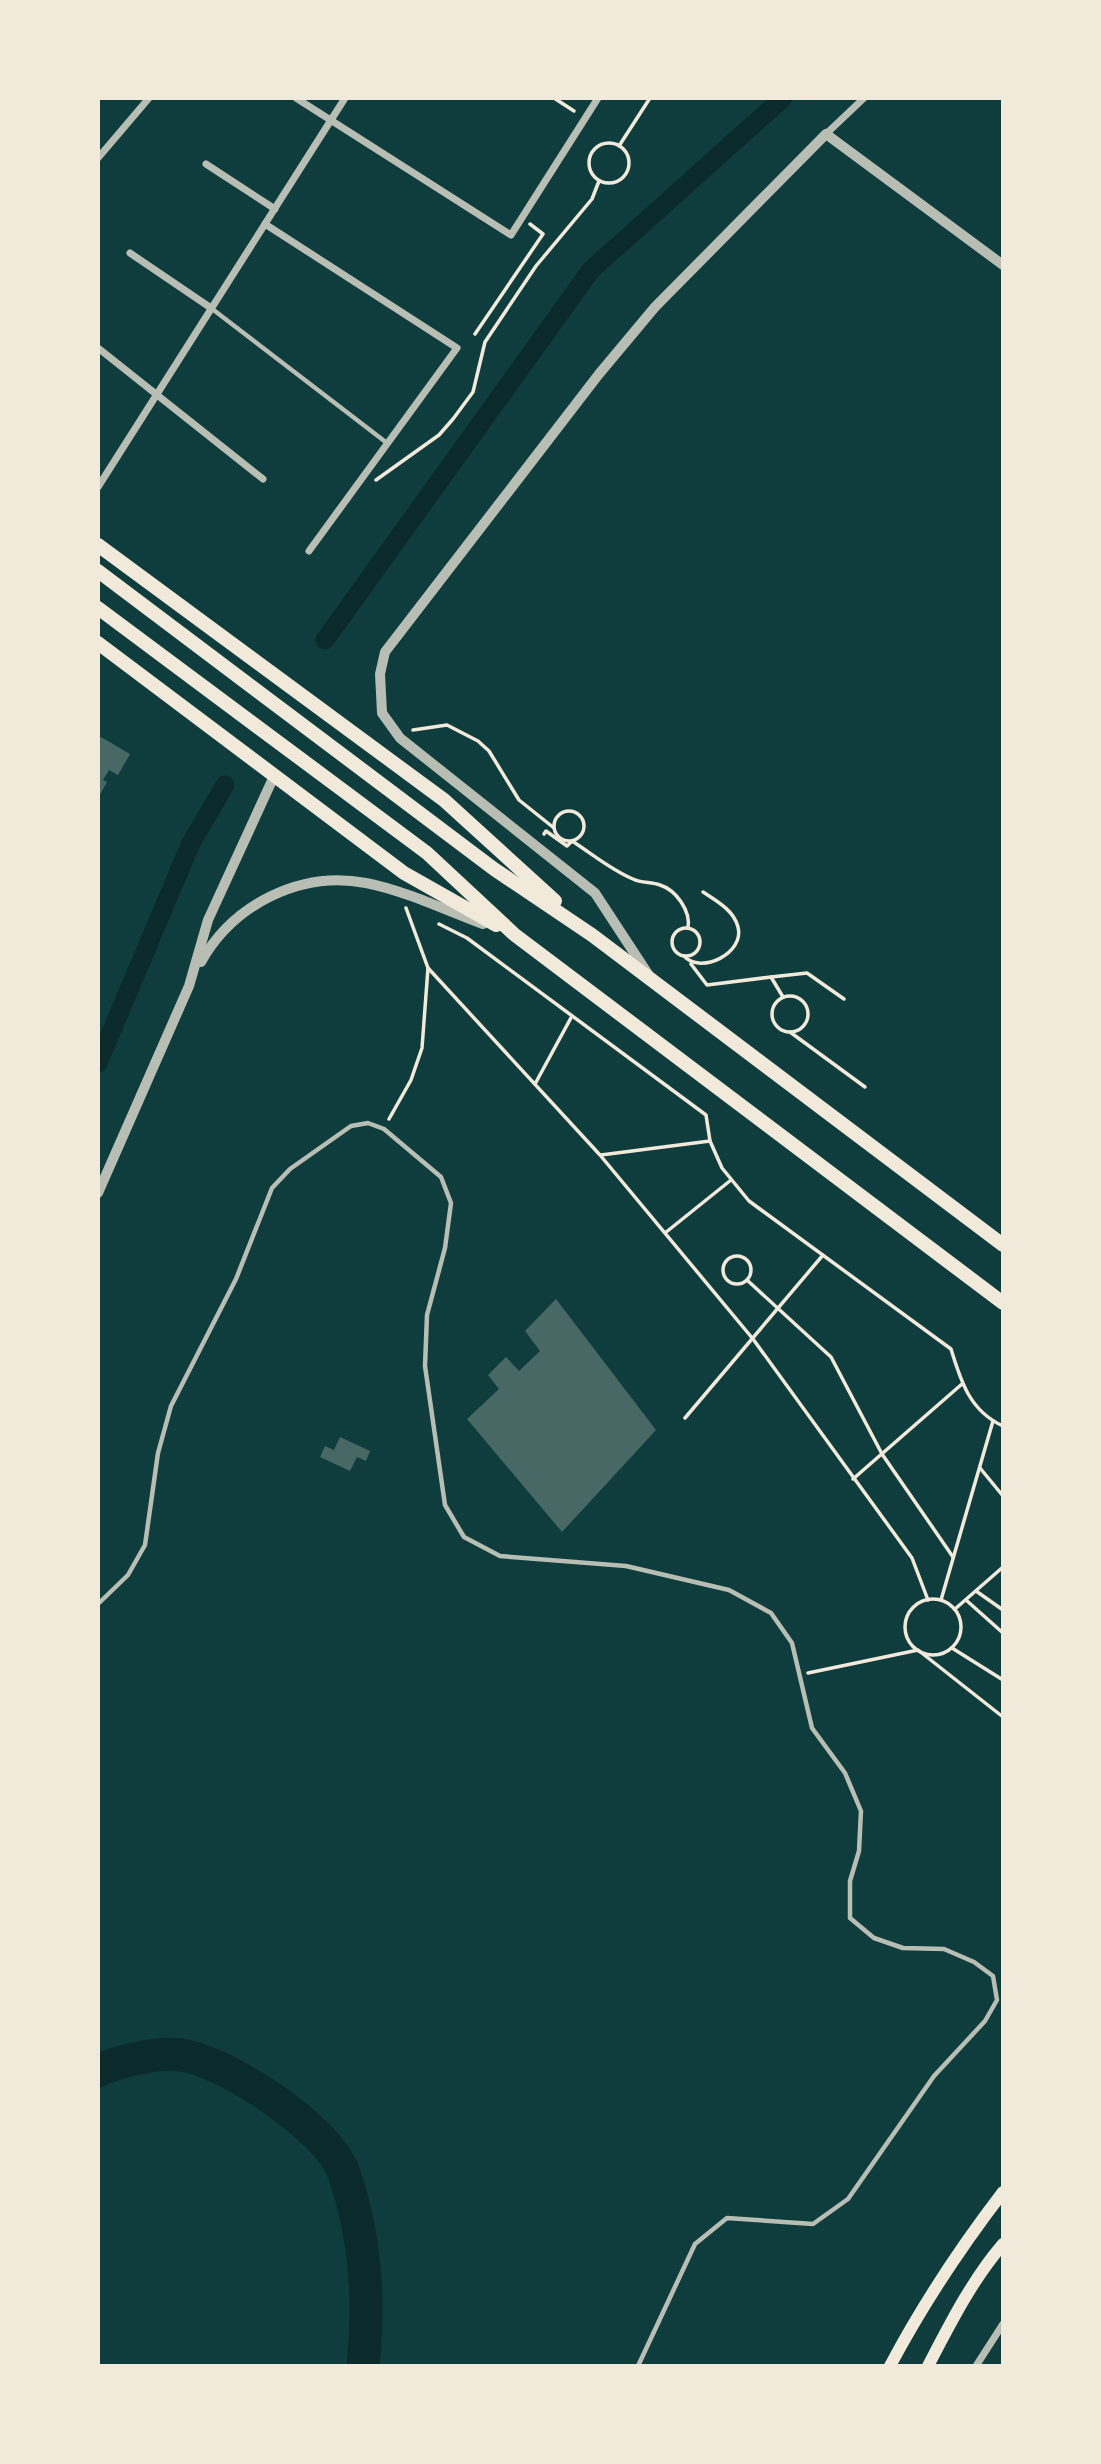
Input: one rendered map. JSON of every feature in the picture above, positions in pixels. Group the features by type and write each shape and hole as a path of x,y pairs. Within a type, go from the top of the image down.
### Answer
{"main road":[{"path":"98,545 444,800 592,935"},
{"path":"98,571 494,869 592,935 1003,1245"},
{"path":"98,608 427,853 515,935 1003,1303"},
{"path":"98,643 404,873 515,935"},
{"path":"890,2366 928,2297 961,2247 1003,2192"},
{"path":"928,2366 950,2323 988,2262 1003,2245"}],"street":[{"path":"98,158 149,98"},
{"path":"296,98 511,235 598,98"},
{"path":"98,486 345,98"},
{"path":"653,981 596,893 400,738 382,713 380,674 385,652 599,374 655,307 825,134 864,98"},
{"path":"825,134 1003,265"},
{"path":"206,164 275,209"},
{"path":"265,224 457,348 309,551"},
{"path":"130,253 211,308"},
{"path":"98,348 263,478"},
{"path":"190,986 208,920 275,774"},
{"path":"98,1193 207,951 233,920 266,898 323,881 362,882 515,935"},
{"path":"976,2366 1003,2324"}],"lane":[{"path":"211,308 387,443"},
{"path":"98,1604 128,1575 145,1545 158,1453 171,1406 236,1279 272,1188 290,1169 351,1126 368,1124 384,1129 441,1177 451,1203 445,1248 427,1315 425,1366 445,1506 464,1537 500,1556 626,1566 729,1590 771,1613 792,1643 812,1728 845,1773 860,1811 859,1851 850,1881 850,1918 874,1938 903,1948 944,1949 974,1962 993,1976 997,2000 985,2021 934,2076 848,2199 813,2224 727,2218 695,2244 638,2366"}],"path":[{"path":"554,98 585,118"},
{"path":"619,146 650,98"},
{"path":"599,146 619,146 628,157 624,176 612,183 599,181 590,170 590,156 599,146"},
{"path":"352,491 382,478 439,435 453,419 473,392 485,342 536,266 592,199 599,181"},
{"path":"475,334 543,234 530,225 537,213"},
{"path":"400,738 418,727 430,726 447,725 466,733 489,751 519,800 554,828 560,838 572,841 633,880 662,885 675,895 690,919 688,928"},
{"path":"546,831 567,846 582,835 584,830 579,813 573,811 561,812 554,828"},
{"path":"691,963 700,965 721,958 737,939 738,927 727,908 703,891"},
{"path":"400,893 428,968 600,1155 753,1339 912,1558 928,1600"},
{"path":"407,911 418,915"},
{"path":"430,919 467,938 706,1115 710,1141 730,1180 749,1201 951,1349 962,1384 977,1409 1003,1426"},
{"path":"684,956 696,952 700,940 694,930 688,928 676,932 672,943 707,985 807,973 844,999"},
{"path":"384,1129 411,1080 422,1048 428,968"},
{"path":"771,977 783,997"},
{"path":"790,1032 797,1030 807,1020 807,1006 797,997 783,997 774,1007 774,1021 778,1027 790,1032 865,1087"},
{"path":"536,1084 572,1016"},
{"path":"600,1155 710,1141"},
{"path":"665,1233 730,1180"},
{"path":"685,1418 824,1255"},
{"path":"731,1257 744,1258 751,1268 747,1280 742,1284 730,1283 723,1273 726,1261 731,1257"},
{"path":"747,1280 831,1357 882,1454 954,1558"},
{"path":"853,1479 962,1384"},
{"path":"941,1600 993,1421"},
{"path":"980,1468 1003,1496"},
{"path":"955,1609 1003,1567"},
{"path":"976,1591 1003,1610"},
{"path":"800,1675 918,1650 936,1655 952,1647 961,1632 955,1609 941,1600 928,1600 912,1609 905,1626 911,1644 918,1650 1003,1717"},
{"path":"966,1600 1003,1633"},
{"path":"952,1647 1003,1680"}],"building":[{"path":"101,737 130,754 118,775 109,770 103,780 107,782 98,798 98,740"},
{"path":"556,1299 656,1430 562,1532 467,1419 499,1389 488,1375 506,1357 519,1371 540,1351 525,1331"},
{"path":"340,1437 370,1451 366,1461 357,1457 350,1471 320,1457 325,1446 334,1450"}],"waterway":[{"path":"325,640 591,270 783,98"},
{"path":"98,1063 191,843 225,785"},
{"path":"98,2071 151,2056 181,2055 200,2060 248,2083 273,2099 317,2136 333,2154 343,2171 357,2219 366,2292 363,2366"}]}
